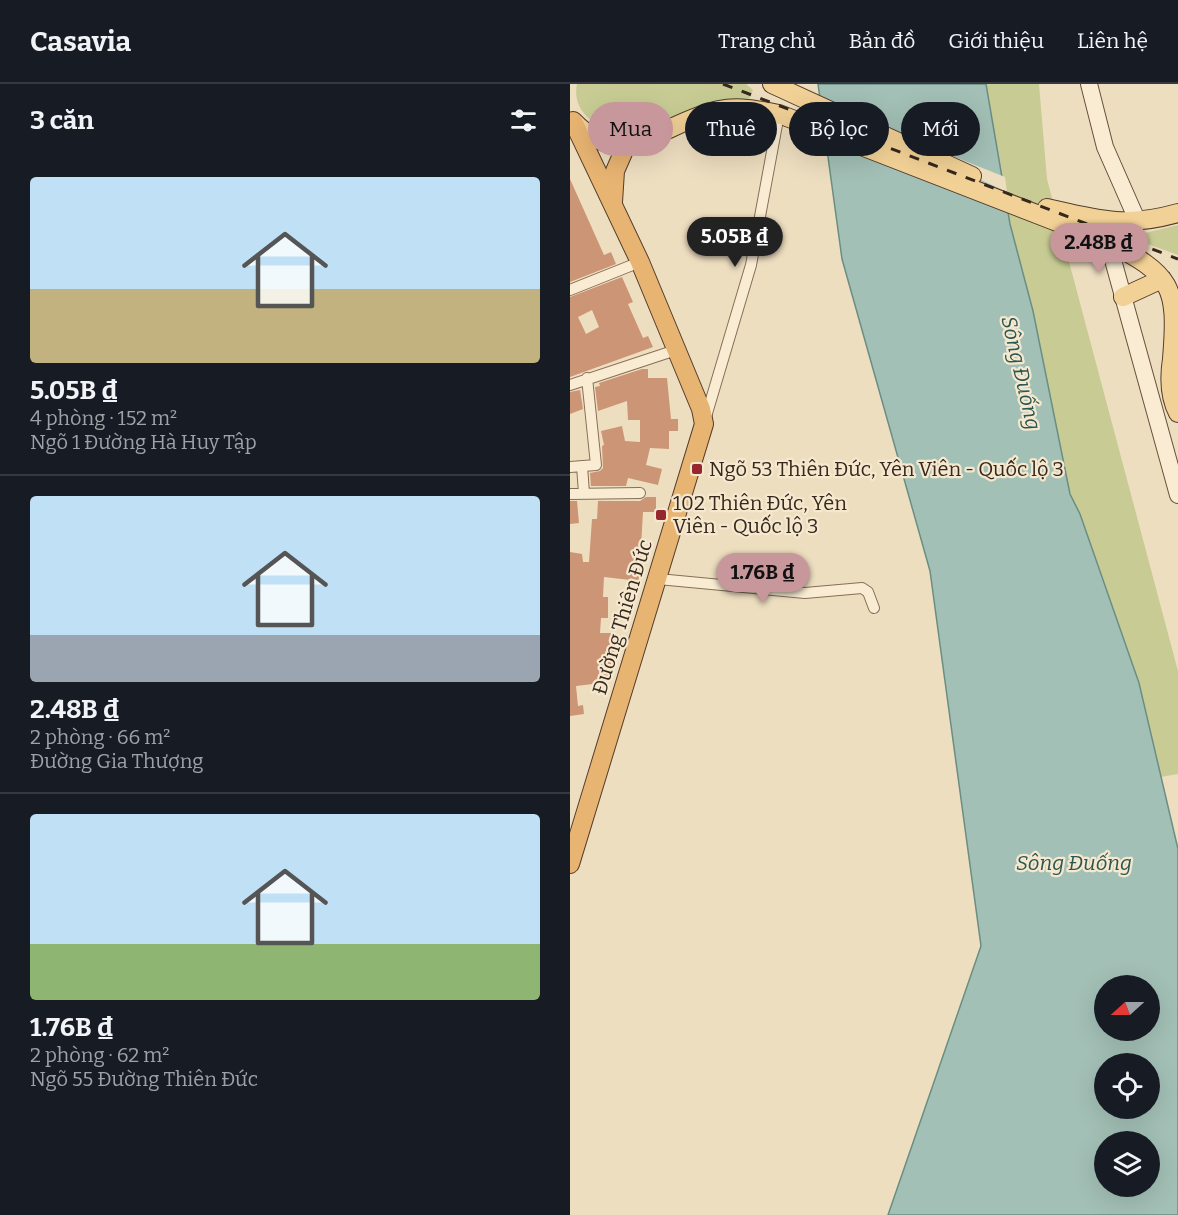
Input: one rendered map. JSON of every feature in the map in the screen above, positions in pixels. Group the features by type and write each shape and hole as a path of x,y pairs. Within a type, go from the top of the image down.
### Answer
{"highway":[{"path":"572,118 640,262 701,409 704,424"},
{"path":"613,204 615,171 622,156"},
{"name":"Đường Thiên Đức","path":"570,864 704,424"}],"main road":[{"path":"1089,84 1105,147 1137,222"},
{"path":"778,87 1040,207 1110,222 1137,222 1178,213"},
{"path":"673,127 717,110 742,108 779,114 1107,242 1150,266 1162,279 1176,310 1169,381 1178,413"},
{"path":"572,118 588,137"},
{"path":"1107,242 1178,495"},
{"path":"1123,297 1162,279"}],"street":[{"path":"704,424 751,265 779,114"},
{"path":"570,290 640,262"},
{"path":"570,386 587,378 676,350"},
{"path":"570,467 596,465 587,378"},
{"path":"582,466 584,493"},
{"path":"570,494 640,493"},
{"path":"658,579 801,593 862,588 868,592 874,608"}],"green space":[{"path":"577,84 746,84 753,90 748,101 744,102 685,102 685,116 673,119 673,102 588,102 588,117 582,111 576,94"},
{"path":"986,84 1039,84 1047,179 1178,671 1178,774 1161,777 1139,683 1080,514 1070,494 1033,311 1010,224"},
{"path":"1178,225 1178,255 1128,237"}],"water":[{"name":"Sông Đuống","path":"818,84 986,84 1010,224 1033,311 1070,494 1080,514 1139,683 1178,849 1178,1215 888,1215 981,946 930,571 842,259 828,156 889,156 889,102 820,102"}],"pier":[{"path":"889,130 901,135 901,143 889,137"},
{"path":"930,156 953,156 1005,177 1007,192"}],"building":[{"path":"570,179 604,255 611,252 616,264 570,282"},
{"path":"622,277 633,302 628,304 643,338 648,336 653,347 570,377 570,297","holes":["592,310 599,327 586,334 578,317"]},
{"path":"648,369 648,378 667,378 671,419 678,419 678,431 669,431 669,449 650,448 646,465 662,469 658,485 628,478 626,486 591,486 590,473 603,468 602,446 604,445 601,431 622,426 625,441 640,442 640,420 628,420 627,401 598,411 595,387 600,386 599,383"},
{"path":"580,390 583,409 570,414 570,392"},
{"path":"646,497 656,497 656,512 643,512 639,581 604,577 603,597 608,597 608,618 601,618 600,633 615,633 614,656 612,656 609,682 576,686 578,706 583,705 584,714 570,716 570,552 582,554 583,562 589,562 592,519 597,519 598,501 640,501"},
{"path":"570,501 577,501 579,523 570,524"}],"railway":[{"path":"723,84 1178,259"}],"place":[{"name":"Ngõ 53 Thiên Đức, Yên Viên - Quốc lộ 3","path":"697,469"},
{"name":"102 Thiên Đức, Yên Viên - Quốc lộ 3","path":"661,515"}]}
